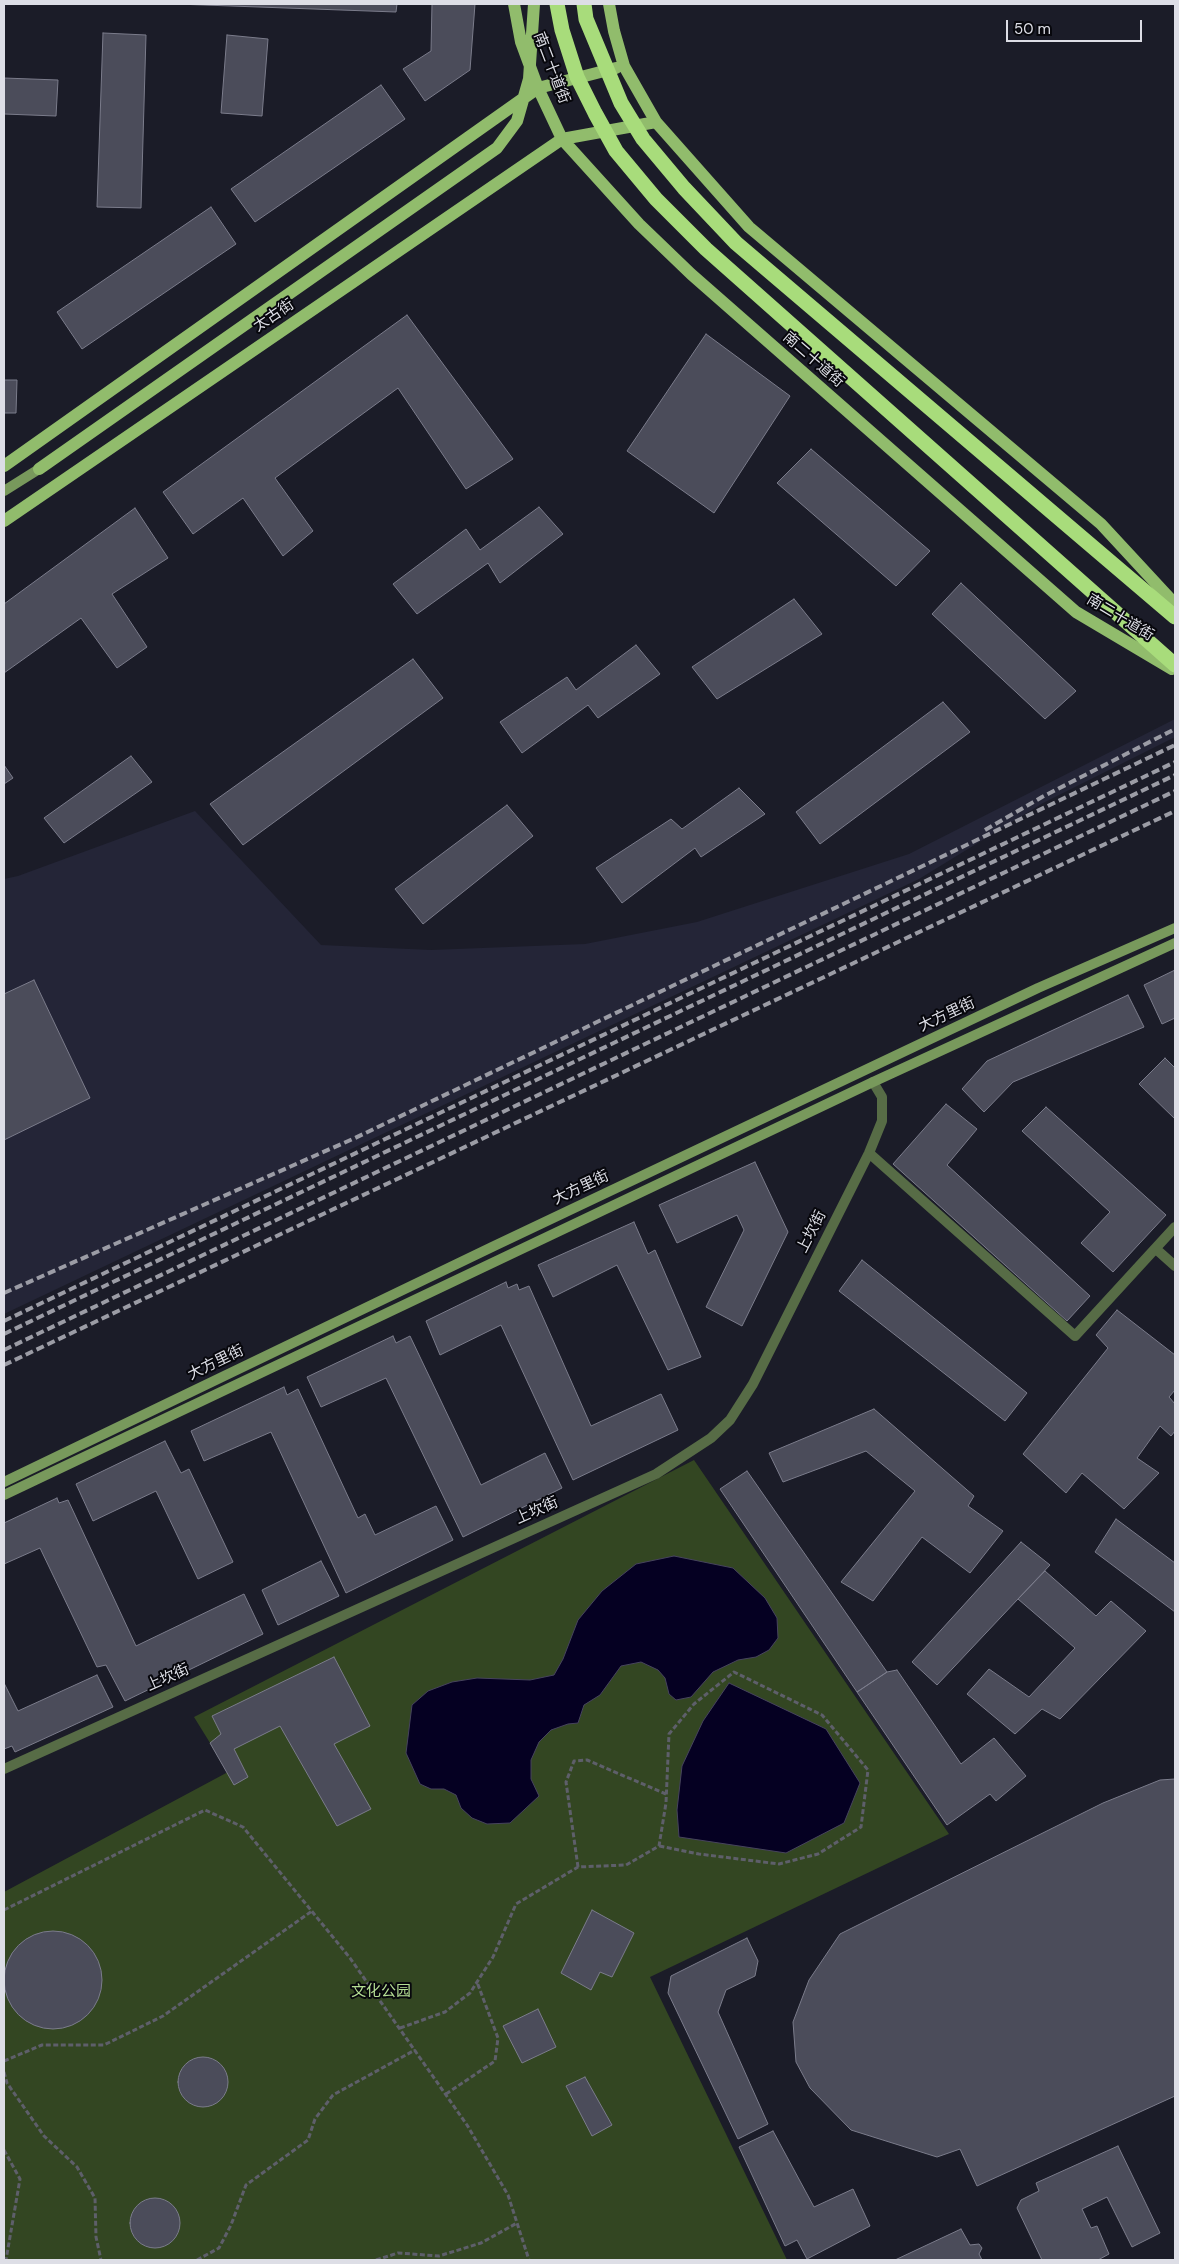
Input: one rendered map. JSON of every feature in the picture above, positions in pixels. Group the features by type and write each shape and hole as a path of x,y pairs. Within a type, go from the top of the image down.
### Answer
{"highway":[{"path":"557,4 562,30 577,77 594,113 616,151 656,199 706,249 1175,665"},
{"path":"584,4 586,19 620,103 643,139 684,188 736,243 1175,617"}],"main road":[{"name":"南二十道街","path":"514,4 521,42 538,88 562,139 639,224 691,274 1013,559 1076,612 1175,670"},
{"name":"太古街","path":"4,491 39,469 497,148 517,121 529,79 534,4"},
{"path":"609,4 624,66 656,122 750,227 1101,524 1175,604"},
{"path":"4,466 538,88 624,66"},
{"path":"562,139 656,122"},
{"name":"太古街","path":"4,521 562,139"},
{"name":"大方里街","path":"4,1482 492,1247 975,1018 1175,928"},
{"name":"大方里街","path":"4,1495 873,1082 1175,943"}],"street":[{"name":"上坎街","path":"4,1769 656,1474 711,1438 730,1420 753,1384 869,1153 882,1121 882,1097 873,1082"},
{"path":"869,1153 1075,1336 1175,1227"},
{"path":"1156,1249 1175,1266"}],"path":[{"path":"400,2028 445,2012 470,1992 493,1957 516,1904 578,1867 626,1865 659,1846 699,1854 778,1864 818,1854 861,1827 868,1770 822,1716 734,1672 694,1704 669,1734 666,1794 659,1846"},
{"path":"578,1867 566,1782 574,1761 587,1760 666,1794"},
{"path":"4,1910 205,1810 243,1827 350,1958 467,2125 508,2195 529,2260"},
{"path":"4,2061 42,2045 104,2045 163,2016 312,1911"},
{"path":"446,2094 495,2061 498,2038 477,1982"},
{"path":"197,2260 219,2248 231,2225 246,2186 308,2140 315,2119 333,2095 414,2050"},
{"path":"4,2072 8,2083 44,2136 77,2168 95,2198 96,2237 101,2260"},
{"path":"4,2150 20,2179 6,2260"},
{"path":"376,2260 398,2253 439,2256 481,2243 517,2223"}],"shaded area":[{"path":"1175,719 1175,737 1043,803 919,879 4,1314 4,879 18,876 195,811 321,945 431,950 585,944 697,922 909,854"},
{"path":"674,1556 733,1568 765,1598 777,1618 778,1638 769,1650 756,1657 738,1660 713,1672 691,1697 676,1700 669,1694 665,1678 658,1670 641,1662 621,1666 600,1695 584,1705 578,1723 568,1724 551,1730 539,1742 531,1760 531,1779 539,1796 510,1823 487,1824 472,1818 461,1808 456,1795 444,1789 431,1789 420,1784 406,1753 412,1705 428,1691 452,1682 477,1678 530,1680 554,1675 563,1659 578,1620 602,1591 636,1564"},
{"path":"729,1683 826,1729 860,1783 844,1823 786,1853 679,1837 677,1810 682,1766 703,1721"}],"green space":[{"name":"文化公园","path":"694,1460 949,1834 650,1977 787,2260 4,2260 4,1892 228,1772 194,1717"}],"building":[{"path":"176,4 397,4 396,12"},
{"path":"432,4 475,4 470,70 425,101 403,69 431,51"},
{"path":"103,33 146,35 141,208 97,207"},
{"path":"227,35 268,39 262,116 221,113"},
{"path":"4,78 58,80 56,116 4,114"},
{"path":"381,85 405,119 255,222 231,189"},
{"path":"211,207 236,244 82,349 57,312"},
{"path":"407,315 513,459 466,489 398,388 275,478 313,531 283,556 243,498 193,534 163,492"},
{"path":"706,334 790,396 714,513 627,451"},
{"path":"4,380 17,380 16,413 4,413"},
{"path":"811,449 930,551 896,586 777,483"},
{"path":"539,507 563,534 500,583 488,563 417,614 393,584 466,529 480,550"},
{"path":"135,508 168,558 112,594 147,647 117,668 81,618 4,673 4,604"},
{"path":"961,583 1076,691 1045,719 932,614"},
{"path":"794,599 822,634 717,699 692,667"},
{"path":"636,645 660,674 598,718 588,705 522,753 500,722 567,677 576,690"},
{"path":"413,659 443,698 243,845 210,804"},
{"path":"943,702 970,732 820,844 796,812"},
{"path":"131,756 152,782 64,843 44,818"},
{"path":"4,765 13,778 4,784"},
{"path":"739,788 765,814 701,857 695,848 622,903 596,868 671,819 682,829"},
{"path":"507,805 533,836 423,924 395,889"},
{"path":"1175,970 1175,1018 1162,1024 1144,985"},
{"path":"34,980 90,1098 4,1140 4,994"},
{"path":"1128,995 1144,1027 1013,1082 984,1112 962,1089 987,1061"},
{"path":"1165,1058 1175,1068 1175,1119 1139,1084"},
{"path":"946,1104 977,1129 947,1165 1090,1296 1067,1321 893,1164"},
{"path":"1046,1107 1166,1215 1113,1272 1081,1243 1110,1212 1022,1131"},
{"path":"755,1162 788,1232 742,1326 706,1307 744,1230 737,1215 677,1243 659,1205"},
{"path":"634,1222 648,1254 655,1250 701,1357 668,1370 617,1265 553,1297 538,1265"},
{"path":"862,1260 1027,1393 1005,1421 839,1291"},
{"path":"506,1282 508,1288 517,1284 519,1290 529,1286 591,1426 661,1394 678,1430 573,1480 501,1325 440,1355 426,1321"},
{"path":"1117,1310 1175,1355 1175,1390 1169,1397 1175,1404 1175,1431 1171,1436 1160,1426 1137,1458 1159,1473 1124,1509 1082,1473 1066,1493 1023,1454 1108,1348 1096,1335"},
{"path":"393,1336 396,1343 410,1336 481,1485 545,1453 562,1488 463,1537 386,1378 321,1407 307,1377"},
{"path":"284,1387 287,1395 298,1389 358,1518 365,1514 375,1535 436,1506 453,1540 346,1593 271,1432 204,1461 191,1431"},
{"path":"874,1409 974,1496 968,1506 1003,1531 970,1573 922,1537 873,1601 841,1582 915,1491 866,1451 783,1482 769,1453"},
{"path":"165,1441 181,1473 189,1469 233,1562 198,1579 156,1491 93,1521 76,1484"},
{"path":"747,1471 887,1672 857,1692 720,1489"},
{"path":"57,1498 59,1503 68,1500 136,1646 244,1594 263,1634 125,1701 106,1665 97,1667 40,1548 4,1564 4,1523"},
{"path":"1116,1519 1175,1563 1175,1612 1095,1552"},
{"path":"1021,1542 1050,1565 937,1685 912,1662"},
{"path":"321,1561 339,1596 278,1625 262,1590"},
{"path":"1045,1571 1096,1616 1111,1601 1146,1631 1060,1719 1042,1709 1015,1734 967,1694 989,1669 1029,1697 1075,1648 1018,1599"},
{"path":"334,1657 370,1726 334,1744 371,1809 337,1826 280,1726 234,1749 248,1777 234,1785 210,1743 221,1734 212,1716"},
{"path":"897,1670 961,1764 994,1738 1026,1776 996,1801 990,1794 947,1825 857,1692 887,1672"},
{"path":"97,1675 113,1707 15,1752 12,1746 4,1749 4,1683 18,1711"},
{"path":"1175,1779 1175,2096 977,2186 960,2149 937,2157 851,2130 810,2088 796,2062 793,2022 809,1980 840,1934 1103,1803 1160,1780"},
{"path":"592,1910 634,1933 612,1977 600,1972 591,1990 561,1973"},
{"path":"53,1931 72,1935 88,1945 98,1961 102,1980 98,1999 88,2015 72,2025 53,2029 34,2025 18,2015 8,1999 4,1980 8,1961 18,1945 34,1935"},
{"path":"747,1938 758,1961 755,1976 726,1990 718,2012 768,2124 738,2139 668,1993 671,1976"},
{"path":"538,2009 556,2047 522,2063 503,2026"},
{"path":"203,2057 212,2059 223,2068 228,2082 226,2091 217,2102 203,2107 194,2105 183,2096 178,2082 180,2073 189,2062"},
{"path":"585,2077 612,2125 592,2136 566,2086"},
{"path":"773,2131 814,2207 853,2189 870,2226 807,2259 797,2240 785,2246 739,2147"},
{"path":"1118,2146 1160,2233 1132,2247 1107,2197 1082,2209 1091,2228 1097,2226 1109,2254 1098,2260 1042,2260 1017,2208 1021,2200 1039,2191 1036,2183"},
{"path":"155,2198 164,2200 175,2209 180,2223 178,2232 169,2243 155,2248 146,2246 135,2237 130,2223 132,2214 141,2203"},
{"path":"961,2229 970,2245 979,2244 982,2248 979,2254 982,2260 895,2260"}],"railway":[{"path":"985,830 1042,797 1175,729"},
{"path":"4,1293 355,1138 1175,745"},
{"path":"4,1321 1175,762"},
{"path":"4,1334 1175,775"},
{"path":"4,1350 1175,791"},
{"path":"4,1365 1175,811"}]}
